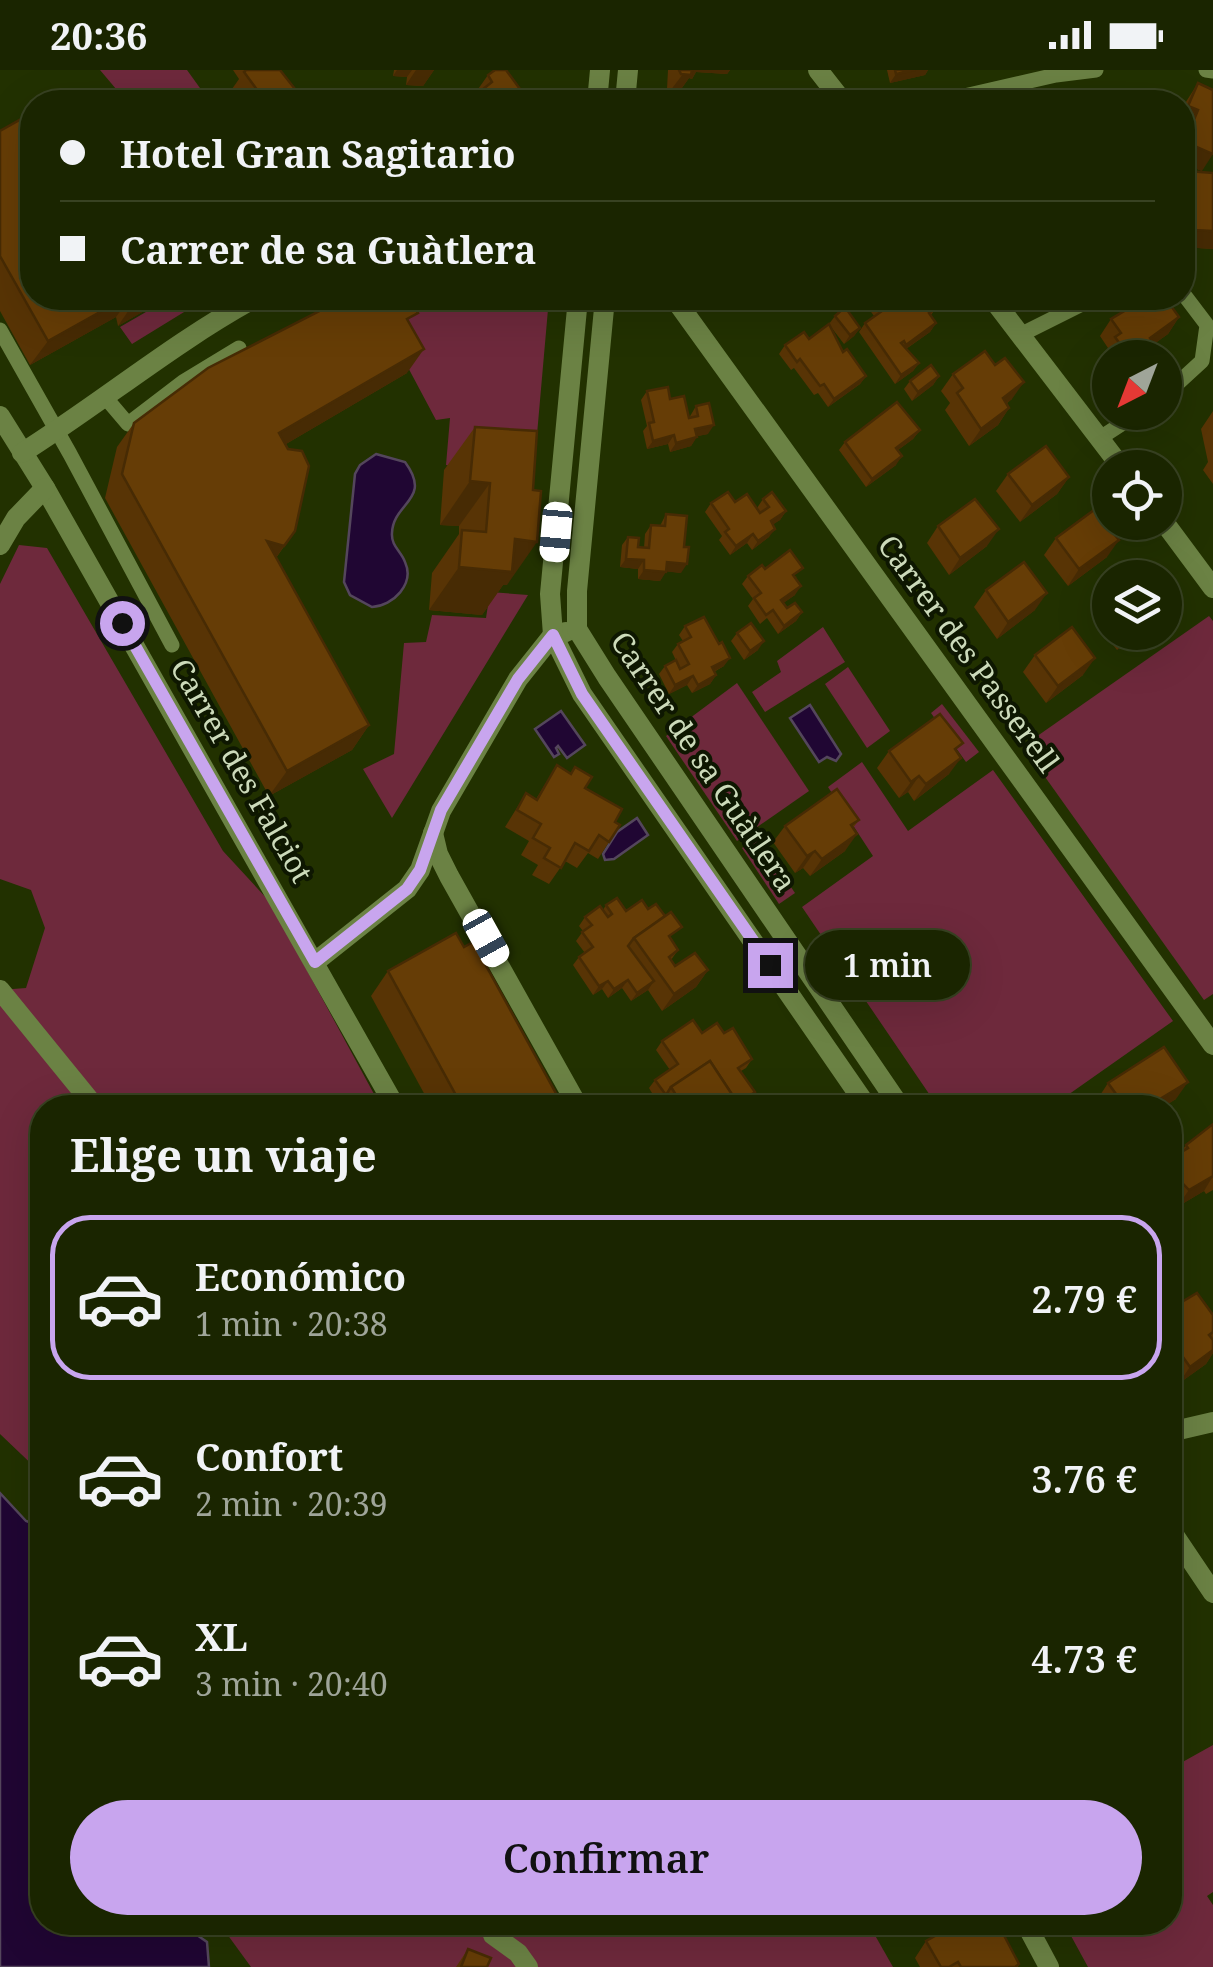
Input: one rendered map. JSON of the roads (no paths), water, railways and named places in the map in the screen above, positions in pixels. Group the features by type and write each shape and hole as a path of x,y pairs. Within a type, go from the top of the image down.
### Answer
{"street":[{"path":"818,70 834,90"},
{"path":"22,453 106,398 196,330 233,310"},
{"path":"553,635 550,594 577,310"},
{"name":"Carrer de sa Guàtlera","path":"605,310 576,591 578,629 607,677 873,1057 894,1095"},
{"name":"Carrer des Passerell","path":"683,310 1213,1045"},
{"path":"1001,310 1109,450"},
{"name":"Carrer des Falciot","path":"0,416 45,488 389,1095"},
{"path":"0,545 16,518 45,488"},
{"path":"1177,540 1213,588"},
{"path":"315,962 407,889 420,870 441,810 518,679 553,635 578,629"},
{"name":"Carrer de sa Guàtlera","path":"553,635 582,694 859,1095"},
{"path":"433,833 449,876 572,1095"},
{"path":"0,990 85,1095"},
{"path":"1182,1429 1213,1422"},
{"path":"1182,1547 1213,1593"},
{"path":"494,1935 518,1952 528,1967"},
{"path":"1035,1935 1049,1967"}],"lane":[{"path":"990,90 1096,70"},
{"path":"1182,379 1202,361 1208,325 1195,308"},
{"path":"1020,335 1070,310"},
{"path":"0,330 172,645"},
{"path":"106,398 128,424 183,382 239,348"},
{"path":"1100,438 1112,430"}]}
